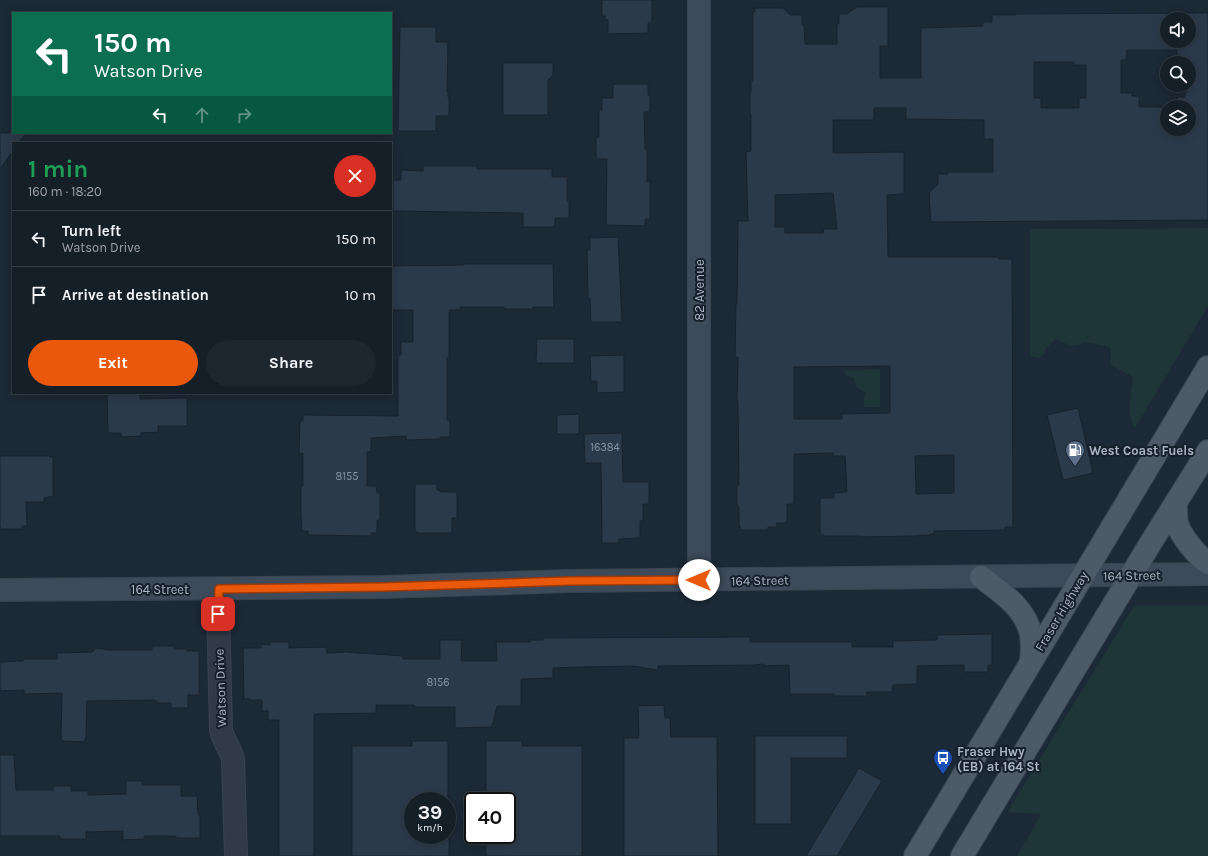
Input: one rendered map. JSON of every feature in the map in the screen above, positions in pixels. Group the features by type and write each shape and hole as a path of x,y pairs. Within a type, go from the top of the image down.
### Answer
{"main road":[{"name":"Fraser Highway","path":"915,856 1208,367"},
{"path":"962,856 1150,544 1208,451"},
{"path":"1176,504 1178,524 1184,536 1193,549 1208,563"},
{"path":"980,577 1008,598 1022,615 1031,634 1032,660"}],"street":[{"name":"82 Avenue","path":"699,0 699,580"},
{"name":"164 Street","path":"0,590 383,587 569,581 1208,574"},
{"name":"Watson Drive","path":"219,589 221,724 222,736 232,753 234,766 236,856"}],"green space":[{"path":"1208,228 1208,306 1135,428 1132,422 1130,410 1130,396 1133,377 1111,365 1110,347 1085,342 1071,346 1056,339 1047,347 1039,358 1030,356 1030,229"},
{"path":"880,369 880,407 864,407 865,392 857,388 853,377 845,375 845,370"},
{"path":"1134,606 1208,606 1208,856 1017,856 1041,814 1007,812"}],"building":[{"path":"602,0 652,0 652,23 648,23 648,33 608,34 608,20 605,20 605,16 602,16"},
{"path":"857,7 888,7 888,46 880,46 880,78 921,78 921,28 983,26 983,22 992,22 992,15 1160,13 1160,48 1196,48 1196,13 1208,13 1208,220 931,222 929,193 938,184 938,174 948,174 948,172 993,172 993,139 984,139 984,120 906,119 906,108 874,108 874,120 833,120 833,153 904,152 904,194 887,195 888,257 999,257 999,259 1012,259 1013,527 1005,527 1005,530 934,531 934,534 930,535 911,536 861,537 820,535 820,498 834,498 834,493 847,492 845,456 833,456 833,453 794,454 794,504 787,504 787,523 776,523 777,527 768,527 768,530 740,530 739,507 737,505 737,485 739,485 737,401 738,357 735,357 738,221 748,221 746,152 751,151 750,92 751,81 753,81 753,12 755,12 755,8 783,8 790,15 802,15 805,44 837,44 837,24 839,24 839,14 847,14","holes":["1127,50 1177,50 1177,56 1196,56 1196,92 1185,92 1185,97 1177,97 1177,100 1196,100 1196,136 1160,136 1160,107 1139,107 1139,96 1132,96 1132,93 1121,93 1121,60 1126,60","1034,62 1074,62 1074,65 1086,65 1086,98 1079,98 1079,108 1041,108 1041,98 1034,98","833,193 837,229 824,229 823,233 785,233 785,227 775,227 775,195","890,366 890,413 842,414 842,419 794,419 794,367","954,455 954,493 916,494 915,456"]},
{"path":"400,27 436,27 436,42 448,42 447,92 449,97 449,113 448,116 436,116 436,131 398,131"},
{"path":"503,63 553,63 553,75 548,80 548,115 503,115"},
{"path":"613,84 648,84 648,95 650,95 650,112 644,112 645,149 647,149 647,182 650,182 650,219 645,219 645,226 606,225 607,159 596,159 596,137 599,137 599,110 602,110 602,98 613,98"},
{"path":"0,133 25,134 20,142 12,142 12,152 0,169"},
{"path":"423,166 477,166 477,169 552,169 552,177 567,177 569,218 555,218 555,227 523,227 523,213 393,211 393,180 401,180 401,170 423,171"},
{"path":"618,237 622,322 591,322 590,298 588,298 587,250 590,250 590,238"},
{"path":"553,264 554,307 504,309 504,307 460,307 460,310 449,310 447,420 450,420 450,437 440,437 440,439 406,440 406,436 371,438 371,452 367,452 367,486 376,486 377,493 380,493 380,520 377,520 377,533 371,533 371,536 308,535 308,531 302,531 301,515 303,453 299,453 300,421 303,421 303,415 398,416 398,355 401,355 401,342 413,342 413,310 392,310 392,266"},
{"path":"537,339 574,339 574,363 536,363"},
{"path":"624,355 624,392 597,393 597,381 591,381 590,356"},
{"path":"107,394 140,394 140,399 187,398 187,426 158,426 158,432 141,433 141,436 121,437 121,433 108,433"},
{"path":"1078,408 1093,473 1063,480 1047,415"},
{"path":"579,414 579,434 557,434 557,415"},
{"path":"622,433 623,482 649,482 649,504 643,504 643,521 640,521 640,538 619,539 619,543 602,543 601,463 585,463 584,434"},
{"path":"0,456 53,457 53,496 44,498 44,502 26,502 27,526 22,526 22,529 1,529 0,526"},
{"path":"415,484 437,484 437,490 440,490 440,492 457,492 457,518 452,518 452,533 415,532"},
{"path":"992,634 992,665 988,665 988,672 964,672 964,665 917,666 917,684 893,685 892,692 867,692 867,696 790,694 789,665 658,666 658,670 633,666 581,667 553,668 553,678 521,679 521,706 497,706 492,727 455,728 455,707 376,705 376,713 314,714 314,856 279,856 279,720 268,720 268,711 262,711 262,700 244,699 243,648 261,648 261,644 270,645 270,642 289,642 289,648 326,647 327,653 345,652 403,656 403,659 440,659 440,640 462,640 461,661 497,661 496,642 530,642 530,640 543,640 543,638 750,637 750,642 852,642 852,647 893,647 893,641 937,640 937,635"},
{"path":"152,646 174,646 174,649 199,651 199,695 188,695 188,708 171,708 171,703 157,703 155,700 87,701 85,742 62,741 62,693 24,694 24,690 0,691 0,662 23,661 23,659 57,659 57,653 92,652 96,648 106,650 152,650"},
{"path":"664,705 665,718 670,718 671,737 717,737 718,856 624,856 624,738 639,738 638,706"},
{"path":"755,736 847,736 847,758 791,758 791,824 755,824"},
{"path":"412,741 448,741 448,792 404,792 404,844 449,844 449,856 352,856 352,746 412,746"},
{"path":"486,741 522,741 522,746 582,746 582,856 486,856 486,844 516,844 516,792 486,792"},
{"path":"0,755 14,755 16,790 53,790 53,786 71,786 71,791 88,791 88,795 126,794 126,781 142,781 142,785 181,785 181,796 197,796 198,815 200,815 200,838 144,836 144,839 123,840 123,831 86,832 86,839 60,839 60,836 0,836"},
{"path":"859,768 882,781 837,856 806,856"}],"place":[{"name":"West Coast Fuels","path":"1075,467"},
{"name":"Fraser Hwy (EB) at 164 St","path":"943,775"}],"route":[{"path":"218,614 219,589 383,587 569,581 699,580"}]}
